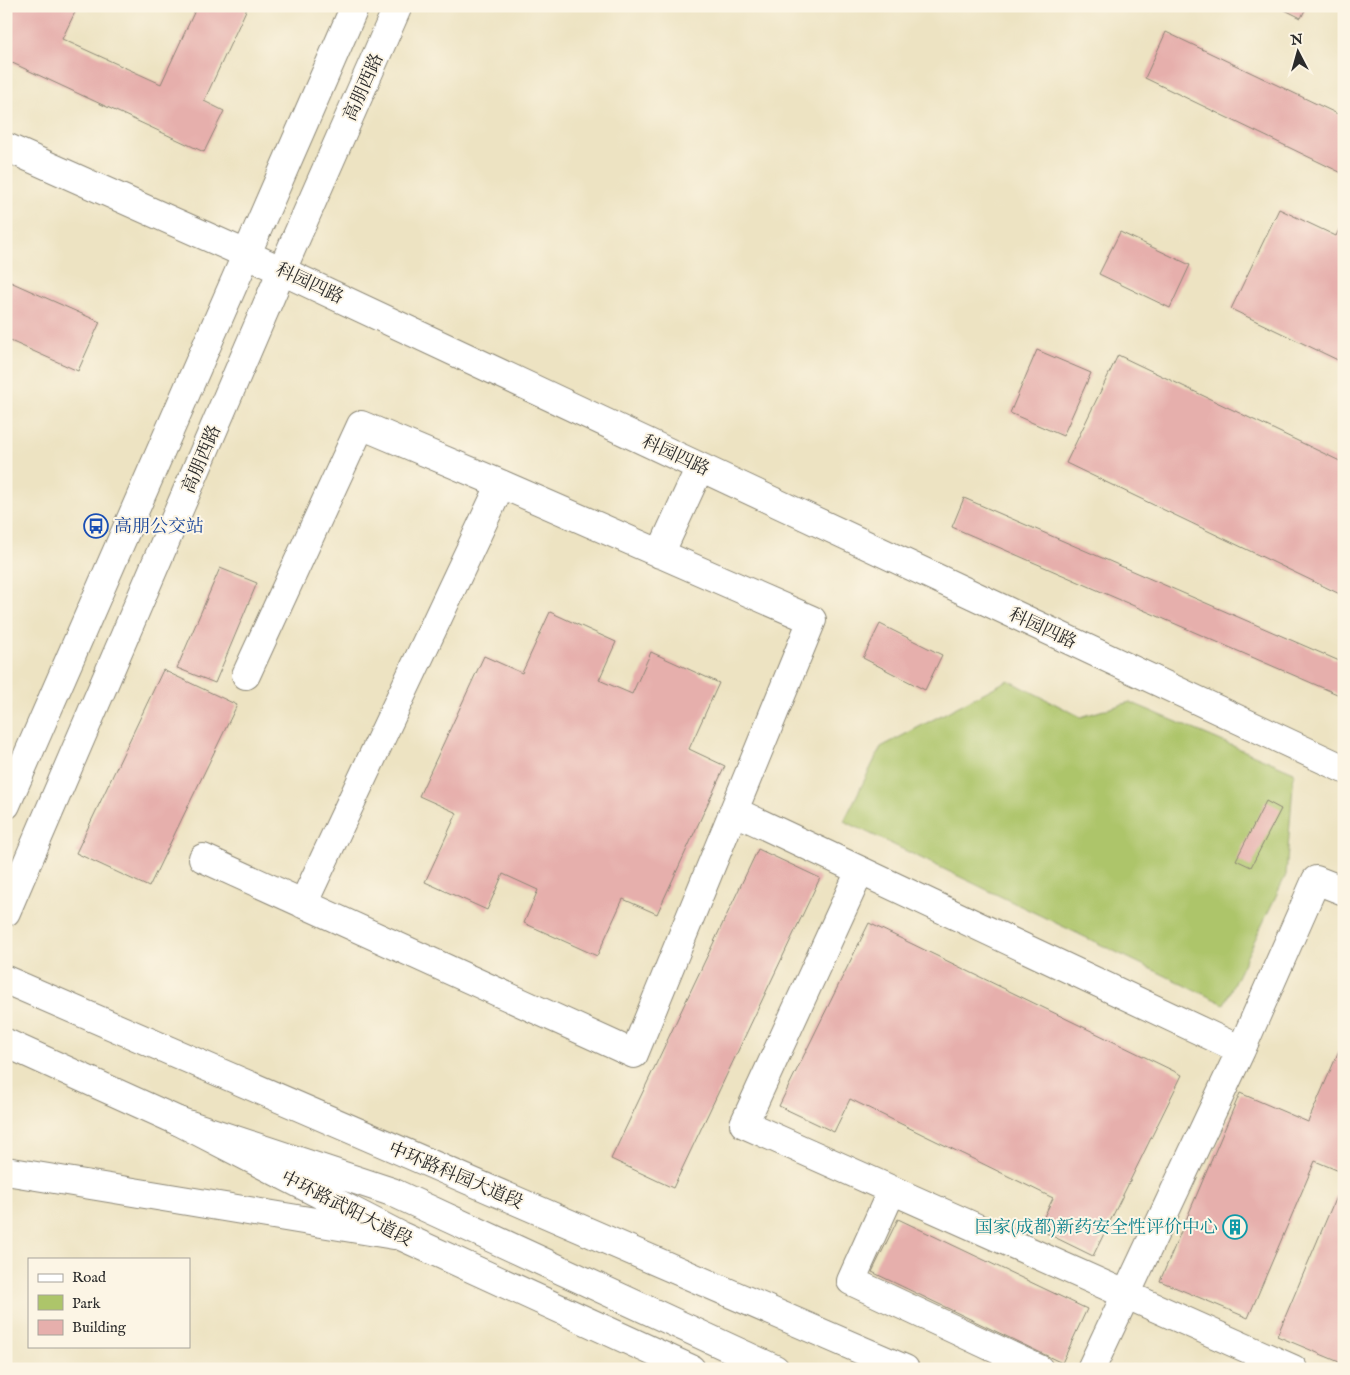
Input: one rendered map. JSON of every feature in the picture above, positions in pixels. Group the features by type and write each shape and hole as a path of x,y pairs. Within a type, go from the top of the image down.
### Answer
{"main road":[{"path":"6,805 355,6"},
{"name":"高朋西路","path":"6,912 282,270 398,6"},
{"name":"科园四路","path":"6,147 282,270 1344,769"},
{"path":"203,858 634,1054 812,620 361,425 246,675"},
{"path":"660,554 700,467"},
{"path":"302,904 501,484"},
{"path":"734,811 1241,1050"},
{"path":"860,871 744,1124 1293,1369"},
{"path":"1091,1369 1241,1050 1316,880 1344,891"},
{"name":"中环路科园大道段","path":"6,980 906,1369"},
{"name":"中环路武阳大道段","path":"6,1043 178,1121 400,1236 691,1369"},
{"path":"178,1121 392,1192 775,1369"},
{"path":"6,1171 400,1236"},
{"path":"892,1190 851,1281 1039,1369"}],"green space":[{"path":"1008,680 1081,717 1130,702 1294,772 1286,875 1224,1004 844,821 881,747"}],"building":[{"path":"10,6 78,6 62,39 161,84 197,6 248,6 204,101 224,111 204,152 6,60 6,9 8,10"},
{"path":"1277,6 1307,6 1301,18"},
{"path":"1166,32 1344,117 1344,174 1145,78"},
{"path":"1279,209 1336,236 1344,219 1344,363 1231,309"},
{"path":"1120,232 1190,265 1170,308 1099,274"},
{"path":"6,280 100,322 78,371 6,339"},
{"path":"1037,350 1091,373 1063,436 1010,413"},
{"path":"1118,355 1344,463 1344,596 1066,463"},
{"path":"964,498 1344,663 1344,697 952,527"},
{"path":"220,568 257,583 215,683 177,668"},
{"path":"550,612 616,642 599,680 632,694 651,652 719,683 689,749 725,766 657,914 623,899 597,956 524,923 538,890 503,874 487,910 425,882 457,813 419,796 484,656 522,673"},
{"path":"880,624 942,655 925,690 863,658"},
{"path":"163,670 237,705 149,887 76,853"},
{"path":"1266,801 1281,809 1251,867 1236,860"},
{"path":"758,849 820,878 673,1188 611,1159"},
{"path":"869,923 1182,1075 1093,1256 1038,1229 1053,1198 850,1099 834,1132 779,1106"},
{"name":"国家(成都)新药安全性评价中心","path":"1344,1039 1344,1173 1315,1161 1248,1318 1160,1281 1240,1093 1308,1122"},
{"path":"1344,1178 1344,1364 1277,1336"},
{"path":"898,1219 1087,1309 1062,1363 872,1272"}],"place":[{"name":"高朋公交站","path":"96,526"},
{"name":"国家(成都)新药安全性评价中心","path":"1235,1227"}]}
